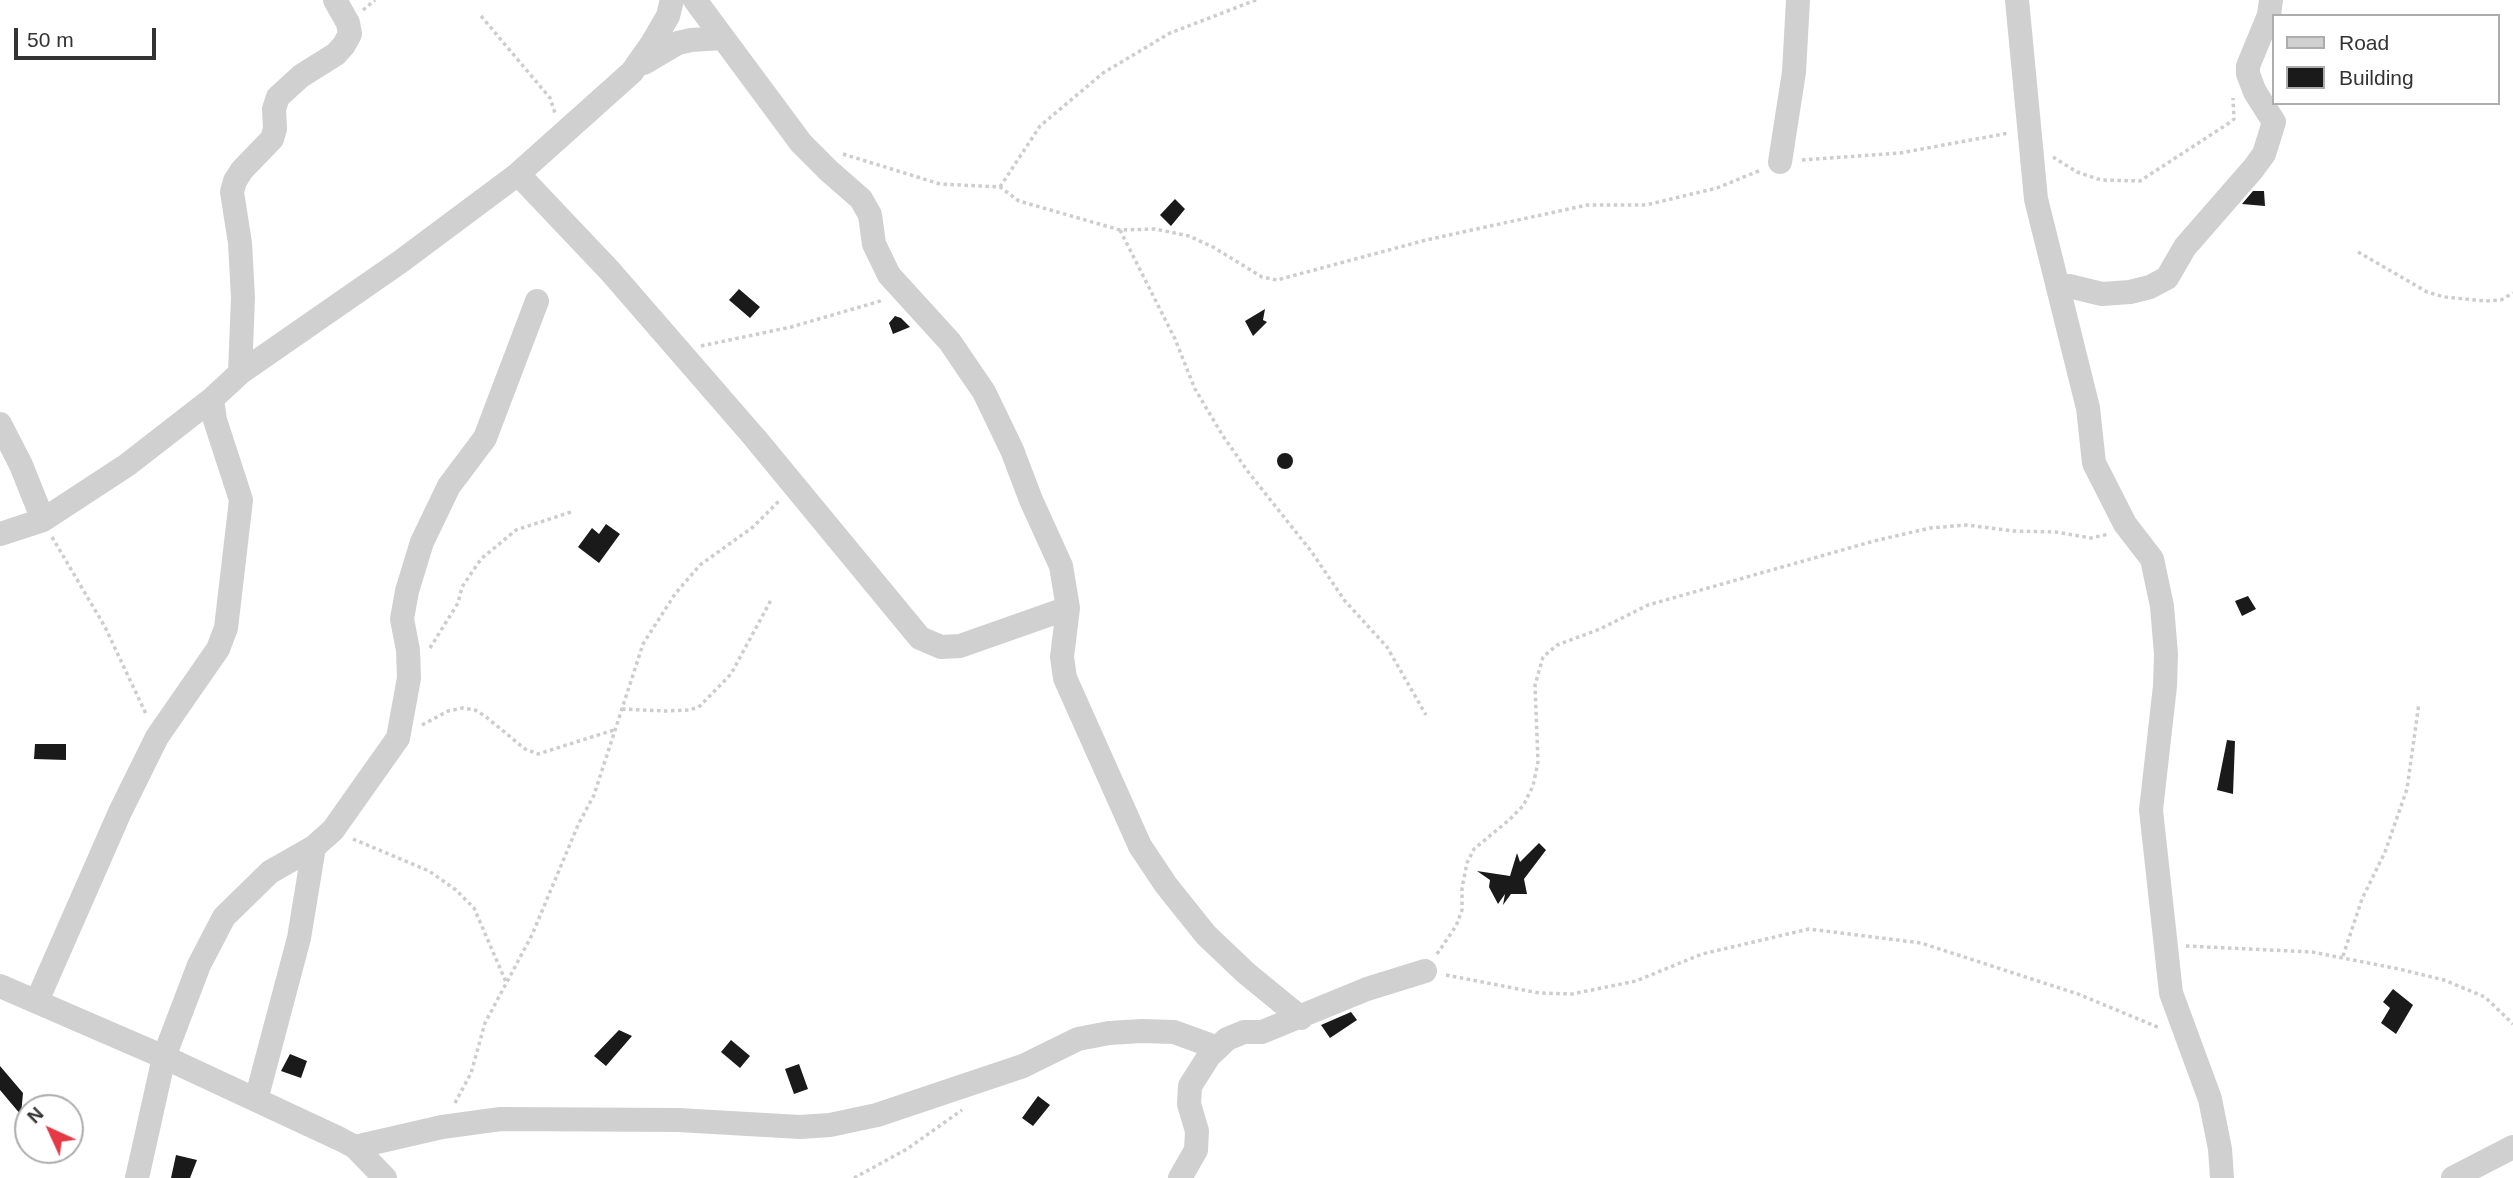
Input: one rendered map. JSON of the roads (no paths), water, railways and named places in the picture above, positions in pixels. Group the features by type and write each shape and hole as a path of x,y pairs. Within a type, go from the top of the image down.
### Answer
{"street":[{"path":"240,373 243,298 240,243 232,192 242,170 272,138 275,129 274,109 278,97 301,76 336,54 350,34 348,23 335,0"},
{"path":"632,72 657,36 668,16 672,0"},
{"path":"695,0 801,143 866,206 880,261 889,275 950,342 984,392 1012,450 1060,566 1068,608 1062,657 1065,678 1140,846 1166,885 1206,935 1246,973 1301,1018"},
{"path":"1780,162 1794,72 1798,0"},
{"path":"2017,0 2036,199 2088,408 2094,463 2125,524 2152,559 2162,606 2166,654 2165,686 2151,810 2171,993 2210,1099 2224,1178"},
{"path":"2059,288 2069,286 2102,294 2130,292 2150,287 2167,278 2185,247 2264,154 2274,122 2251,82 2248,66 2269,15 2270,0"},
{"path":"0,534 43,520 127,465 212,399 240,373 400,262 518,174 632,72 656,54 678,43 723,38"},
{"path":"518,174 610,271 795,486 920,638 942,647 960,646 1068,608"},
{"path":"137,1178 164,1057 198,965 224,917 270,872 314,847 333,830 398,738 409,678 408,650 402,619 407,591 422,542 449,486 485,438 537,301"},
{"path":"37,1001 120,812 158,737 218,649 226,628 241,500 215,420 212,399"},
{"path":"0,424 21,464 43,520"},
{"path":"256,1100 299,938 314,847"},
{"path":"1180,1178 1196,1150 1197,1131 1189,1104 1189,1086 1203,1064 1227,1039 1244,1031 1262,1032 1367,989 1425,971"},
{"path":"1,987 164,1057 355,1147 385,1178"},
{"path":"355,1147 442,1127 500,1119 678,1120 800,1127 830,1125 877,1115 1023,1066 1078,1039 1109,1033 1174,1032 1218,1048"},
{"path":"2453,1178 2513,1147"}]}
